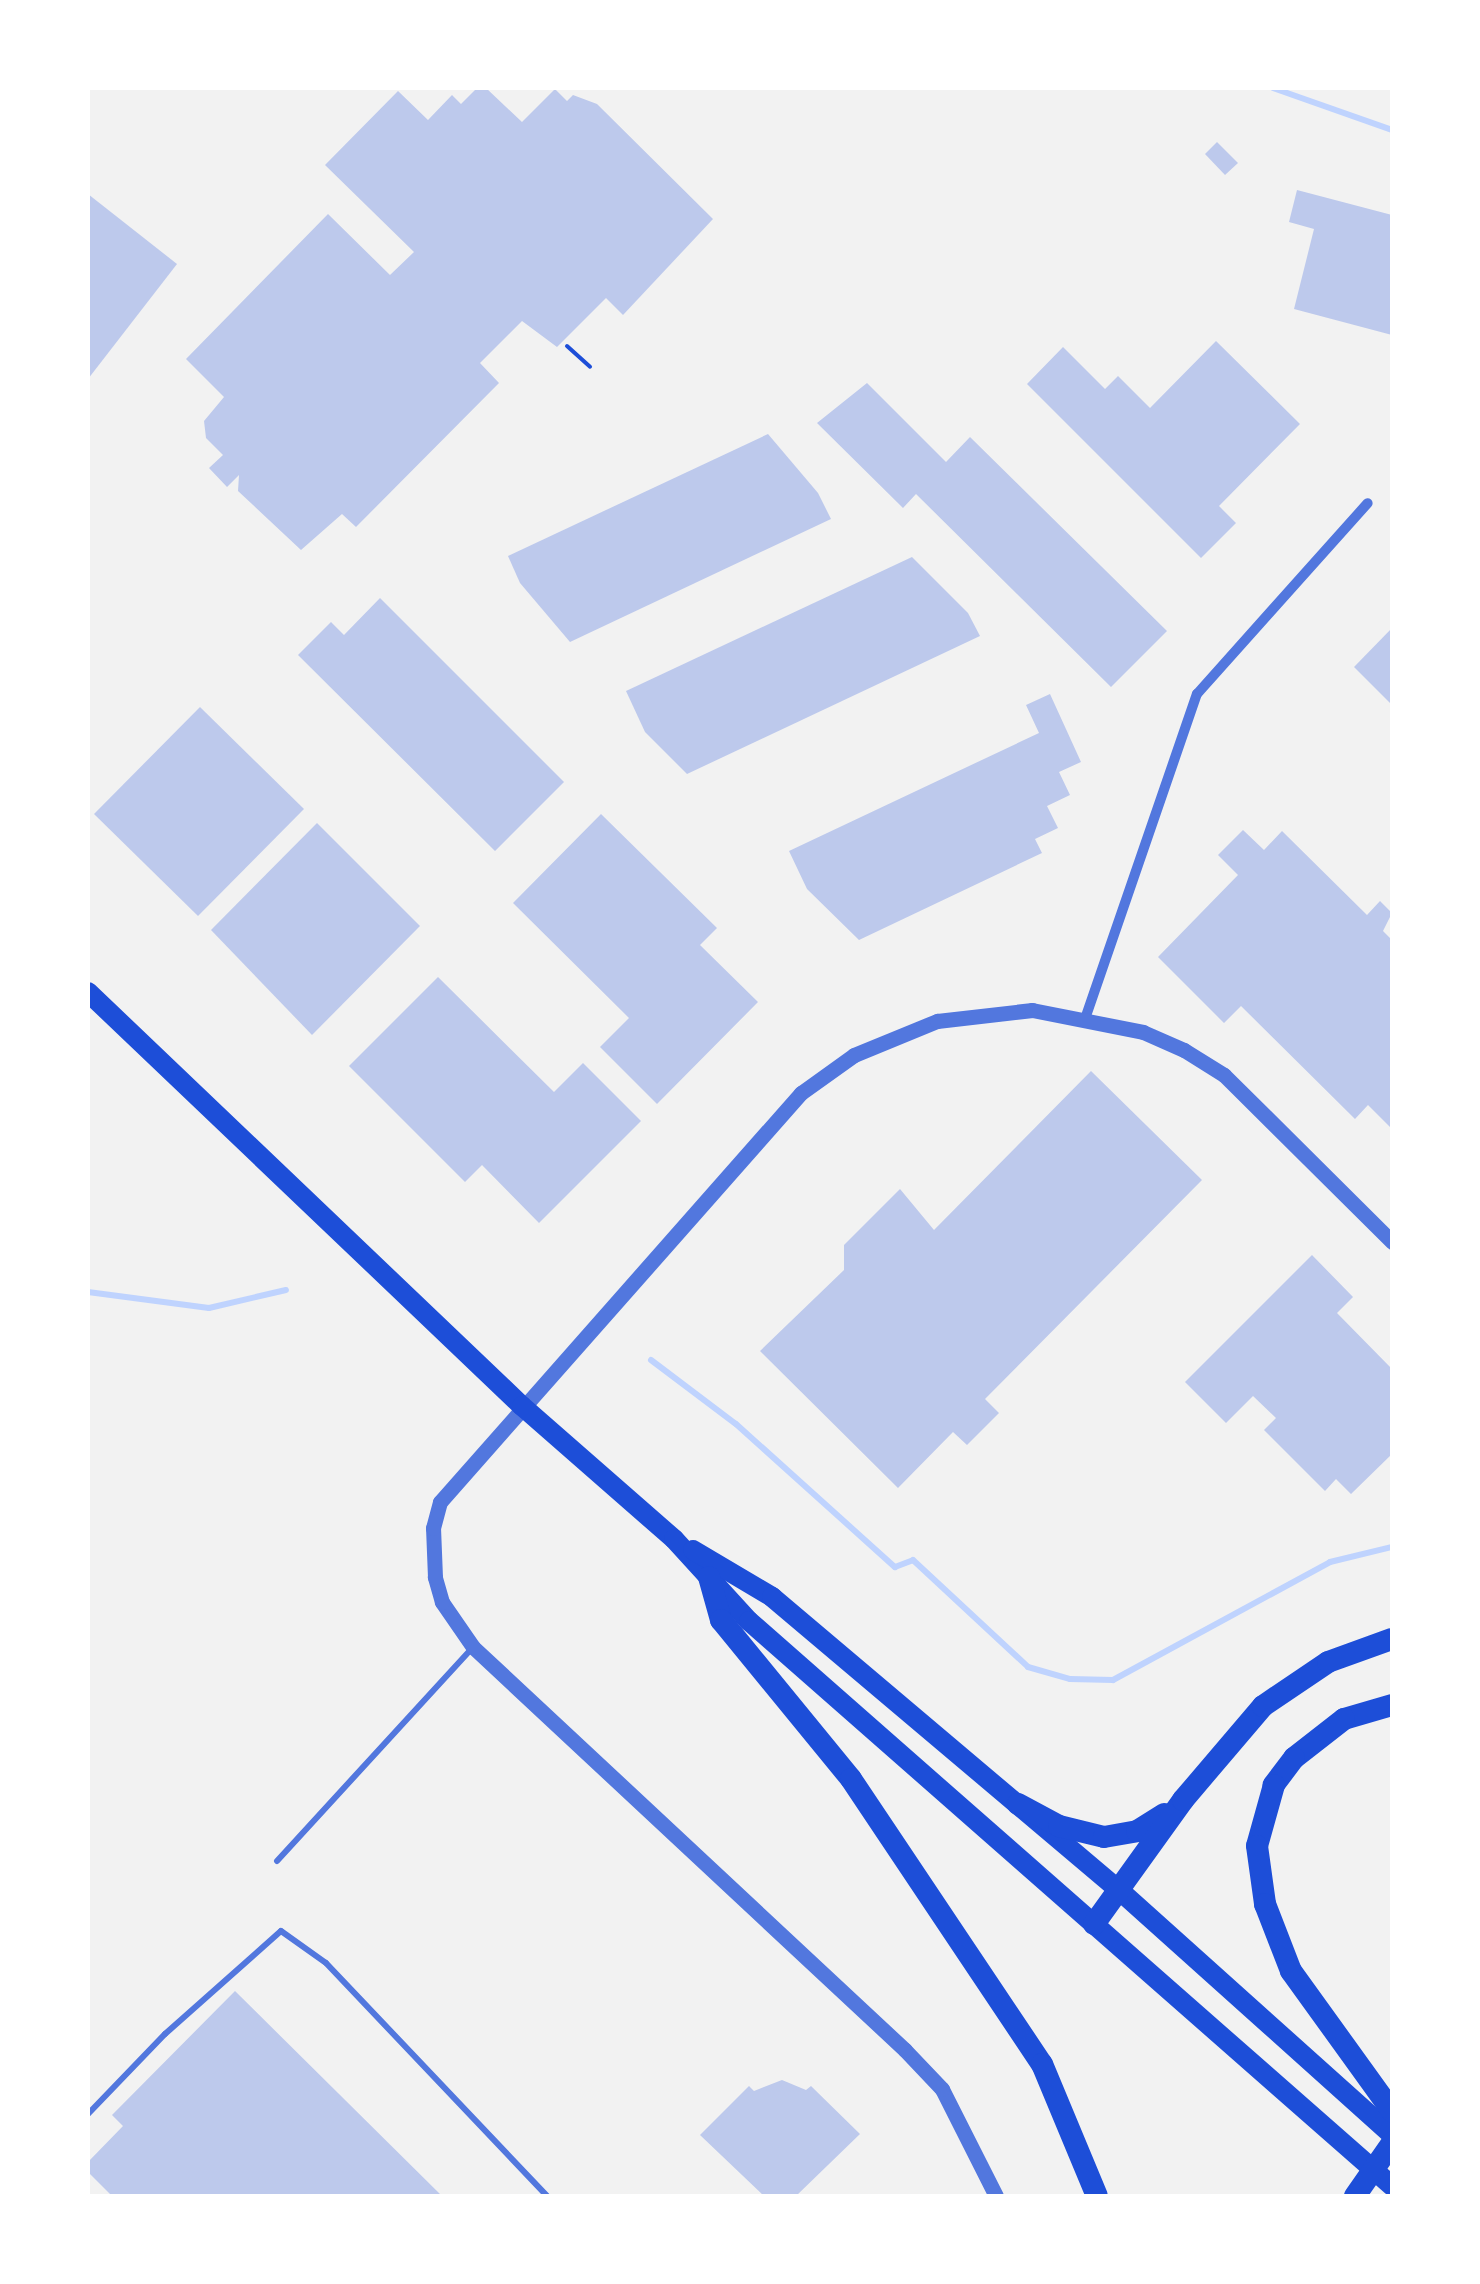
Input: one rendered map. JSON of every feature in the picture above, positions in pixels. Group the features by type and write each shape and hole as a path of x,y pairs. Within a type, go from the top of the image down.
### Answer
{"highway":[{"path":"709,1578 721,1620 851,1779 1042,2064 1097,2196"},
{"path":"1094,1924 1183,1800 1262,1706 1293,1681 1392,1638"},
{"path":"1381,2108 1286,1961 1264,1904 1258,1846 1274,1785 1294,1758 1344,1719 1392,1705"},
{"path":"1018,1804 1059,1826 1104,1838 1151,1825 1183,1800"},
{"path":"1355,2196 1392,2143"},
{"path":"1368,2196 1392,2165"}],"main road":[{"path":"88,992 522,1406 674,1539 749,1621 1392,2186"},
{"path":"674,1539 772,1597 1381,2108 1392,2135"}],"street":[{"path":"1085,1019 1197,694 1368,504"},
{"path":"996,2196 942,2089 905,2050 473,1647 442,1602 432,1528 454,1481 801,1094 854,1055 937,1021 982,1012 1032,1010 1143,1032 1224,1075 1392,1242"}],"lane":[{"path":"277,1861 473,1647"},
{"path":"88,2114 164,2034 281,1931 326,1964 548,2196"}],"path":[{"path":"568,346 590,367"}],"building":[{"path":"477,88 486,88 522,122 555,89 567,101 573,95 597,104 713,219 623,315 606,298 557,347 522,321 480,363 499,383 356,527 342,514 301,550 238,491 239,475 227,487 209,468 223,455 206,438 204,421 224,397 186,359 328,214 390,275 414,252 325,165 398,91 428,120 452,95 461,104"},
{"path":"1217,142 1238,163 1225,175 1205,154"},
{"path":"1297,190 1392,215 1392,335 1294,309 1314,229 1289,222"},
{"path":"88,194 177,264 88,379"},
{"path":"1216,341 1300,424 1219,506 1236,523 1201,558 1027,384 1063,347 1105,389 1118,376 1150,408"},
{"path":"867,383 946,462 970,437 1167,631 1111,687 916,494 903,508 817,423"},
{"path":"768,434 818,493 831,519 570,642 520,583 508,556"},
{"path":"912,557 968,613 980,636 687,774 645,732 626,691"},
{"path":"380,598 564,782 495,851 298,655 331,622 344,635"},
{"path":"1392,628 1392,705 1354,667"},
{"path":"1050,694 1081,762 1059,772 1070,795 1047,806 1058,828 1035,839 1042,853 859,940 807,889 789,851 1039,733 1026,705"},
{"path":"200,707 304,809 198,916 94,814"},
{"path":"601,814 717,928 700,945 758,1002 657,1104 600,1047 629,1018 513,903"},
{"path":"317,823 420,926 312,1035 211,930"},
{"path":"1243,830 1264,850 1282,831 1367,915 1380,901 1392,913 1383,931 1392,940 1392,1129 1368,1105 1355,1119 1241,1006 1224,1023 1158,957 1238,875 1218,855"},
{"path":"438,977 554,1092 583,1063 641,1121 539,1223 482,1165 465,1182 349,1066"},
{"path":"1091,1071 1202,1180 985,1399 999,1413 967,1445 953,1432 898,1488 760,1351 844,1270 844,1245 900,1189 934,1230"},
{"path":"1312,1255 1353,1297 1337,1313 1392,1369 1392,1454 1351,1494 1336,1479 1325,1491 1264,1430 1276,1418 1253,1396 1226,1423 1185,1382"},
{"path":"235,1991 442,2196 112,2196 88,2172 88,2162 123,2126 112,2115"},
{"path":"782,2080 806,2090 811,2086 860,2134 796,2196 764,2196 700,2135 749,2086 754,2091"}],"waterway":[{"path":"1273,88 1392,130"},
{"path":"88,1292 209,1308 286,1290"},
{"path":"651,1360 736,1424 895,1567 913,1560 1028,1667 1070,1679 1113,1680 1330,1562 1392,1547"}]}
